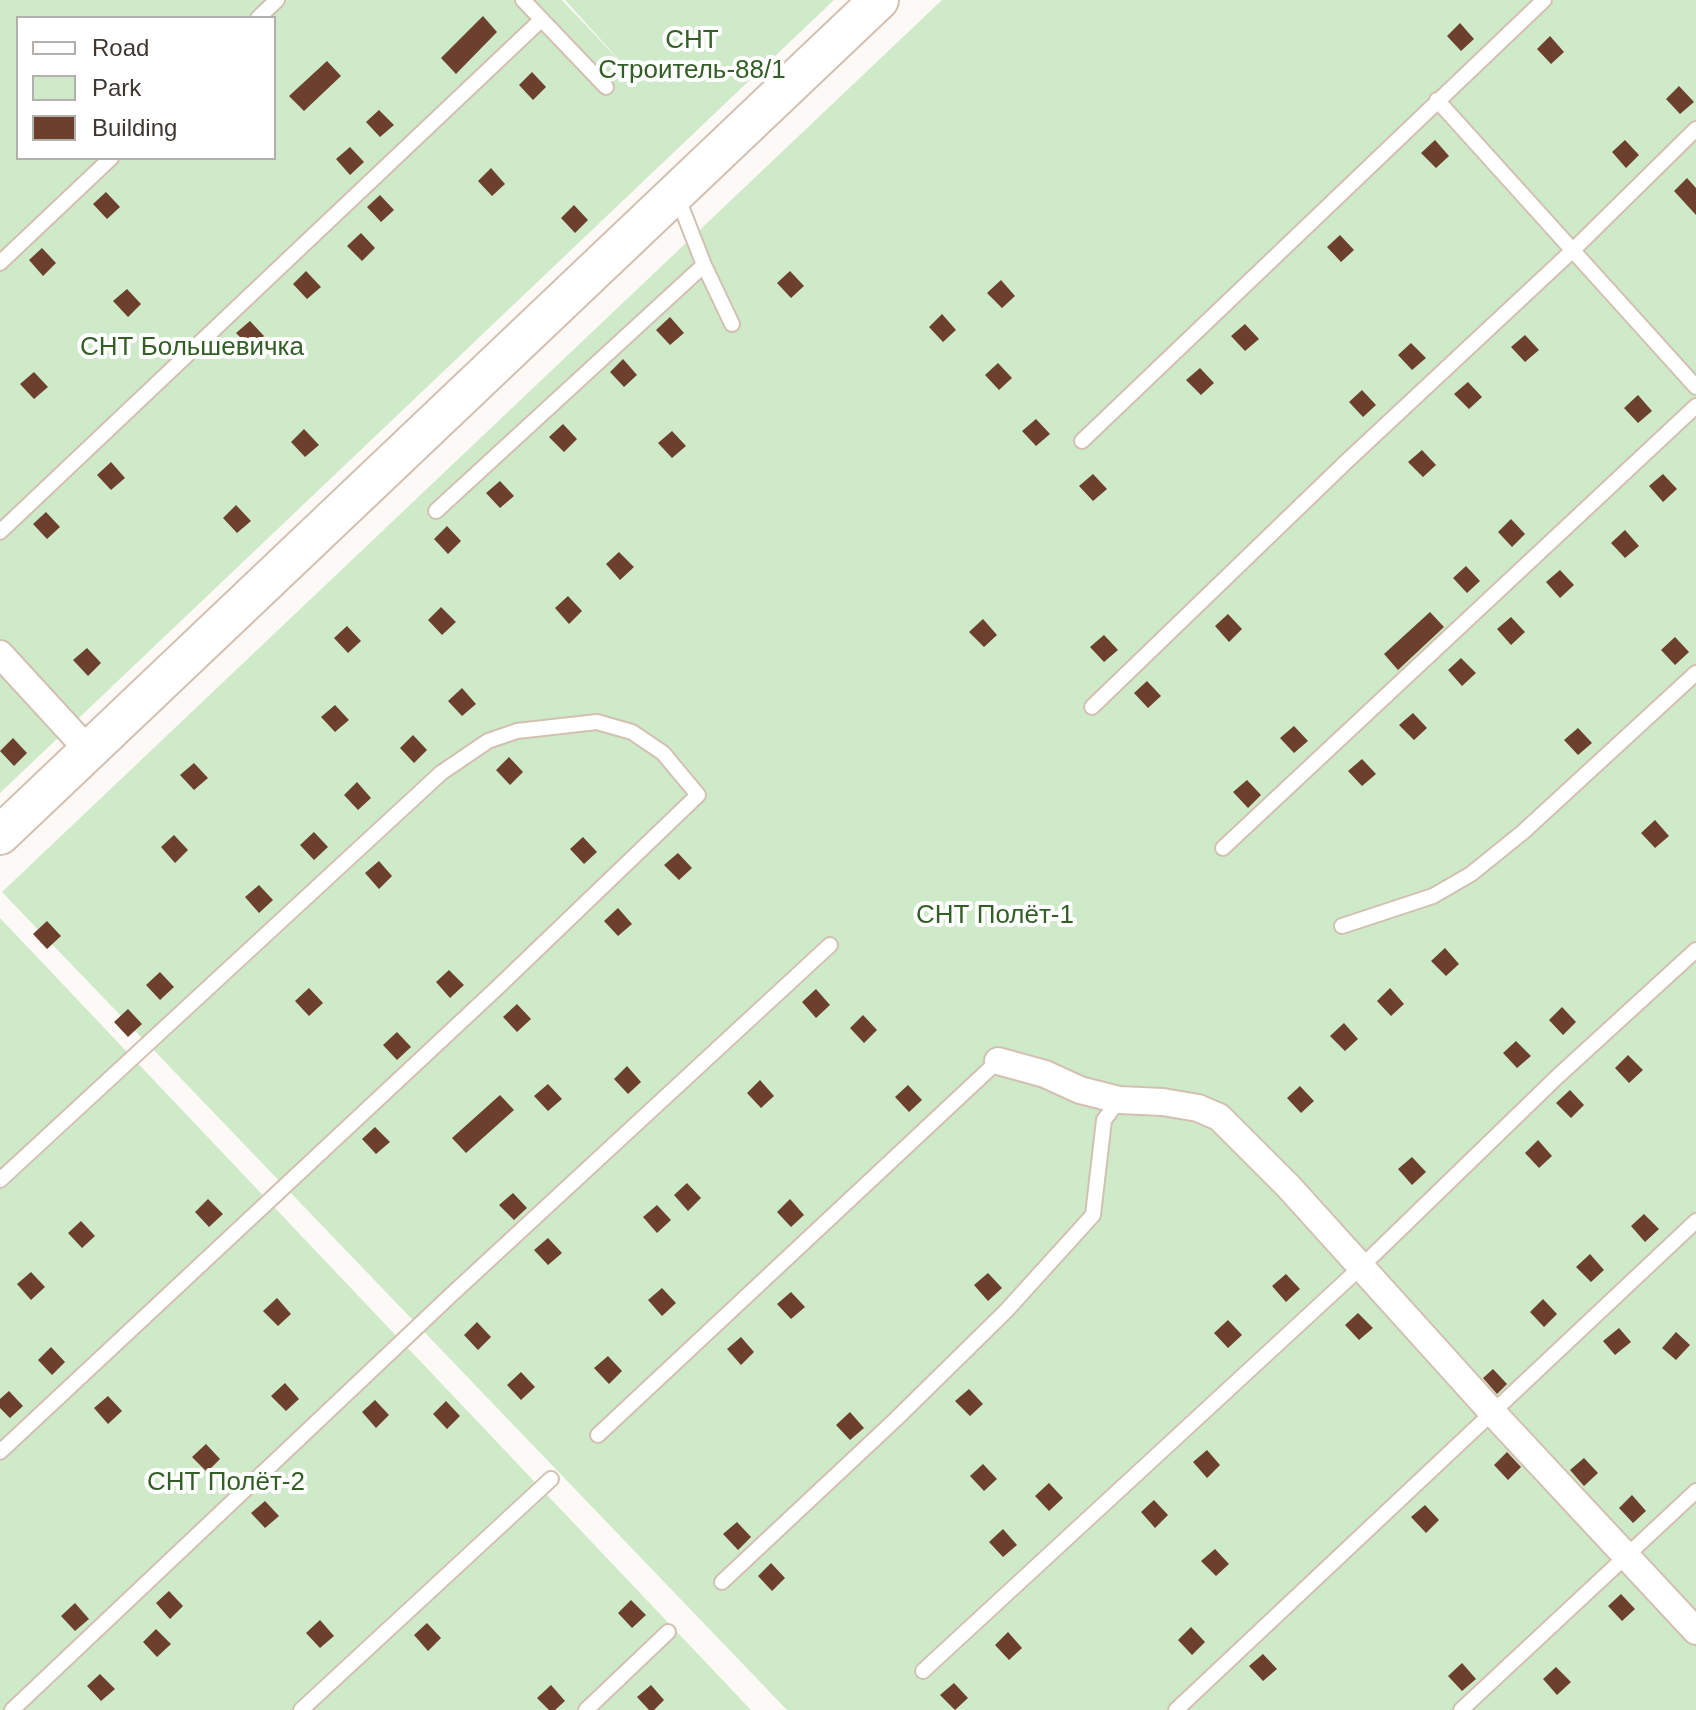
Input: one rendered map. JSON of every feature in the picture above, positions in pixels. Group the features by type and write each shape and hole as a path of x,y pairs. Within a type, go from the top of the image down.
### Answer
{"street":[{"path":"0,835 879,0"},
{"path":"0,654 89,751"},
{"path":"998,1061 1045,1074 1080,1090 1119,1100 1163,1102 1198,1108 1219,1117 1289,1187 1696,1631"}],"lane":[{"path":"260,16 277,0"},
{"path":"523,0 606,87"},
{"path":"1082,441 1544,0"},
{"path":"0,532 541,20"},
{"path":"1437,100 1696,387"},
{"path":"1092,707 1347,461 1572,251 1696,129"},
{"path":"0,263 109,160"},
{"path":"675,192 732,324"},
{"path":"436,511 704,265"},
{"path":"1223,848 1696,406"},
{"path":"1342,926 1433,896 1471,874 1523,832 1696,673"},
{"path":"0,1180 441,773 488,741 528,729 597,722 632,732 663,753 698,795 463,1020 0,1452"},
{"path":"12,1710 260,1473 830,945"},
{"path":"923,1671 1361,1267 1557,1077 1696,950"},
{"path":"598,1435 998,1061"},
{"path":"722,1582 1006,1311 1093,1215 1104,1120 1119,1100"},
{"path":"1176,1710 1696,1221"},
{"path":"301,1710 551,1479"},
{"path":"1461,1710 1696,1491"},
{"path":"586,1710 668,1632"}],"green space":[{"name":"СНТ Большевичка","path":"0,0 562,0 630,72 565,0 834,0 0,793"},
{"name":"СНТ Полёт-1","path":"942,0 1696,0 1696,1710 787,1710 2,892"},
{"name":"СНТ Полёт-2","path":"0,918 751,1710 0,1710"}],"building":[{"path":"483,16 497,32 456,74 441,58"},
{"path":"1460,23 1474,39 1461,51 1447,36"},
{"path":"1550,36 1564,52 1551,64 1537,49"},
{"path":"327,61 341,76 304,111 289,96"},
{"path":"532,72 546,87 533,100 519,85"},
{"path":"1679,86 1694,102 1680,114 1666,99"},
{"path":"379,110 394,125 380,137 366,122"},
{"path":"1435,140 1449,156 1436,168 1421,153"},
{"path":"1625,140 1639,155 1626,168 1612,152"},
{"path":"350,147 364,162 350,175 336,159"},
{"path":"491,168 505,184 492,196 478,181"},
{"path":"1687,178 1696,188 1696,215 1674,191"},
{"path":"106,192 120,207 107,219 93,204"},
{"path":"380,195 394,210 381,222 367,207"},
{"path":"574,205 588,220 575,233 561,218"},
{"path":"361,233 375,248 362,261 347,246"},
{"path":"1340,235 1354,250 1341,262 1327,247"},
{"path":"42,248 56,263 43,276 29,260"},
{"path":"306,271 321,287 307,299 293,284"},
{"path":"790,271 804,286 791,298 777,283"},
{"path":"1001,280 1015,296 1002,308 987,293"},
{"path":"127,289 141,304 128,317 113,301"},
{"path":"942,314 956,330 943,342 929,327"},
{"path":"670,317 684,333 670,345 656,330"},
{"path":"250,321 264,336 251,348 236,333"},
{"path":"1245,324 1259,339 1245,351 1231,336"},
{"path":"1525,335 1539,350 1525,362 1511,347"},
{"path":"1411,343 1426,358 1412,370 1398,355"},
{"path":"623,359 637,375 624,387 610,372"},
{"path":"998,363 1012,378 999,390 985,375"},
{"path":"1200,368 1214,383 1201,395 1186,380"},
{"path":"34,372 48,387 34,399 20,384"},
{"path":"1468,382 1482,397 1469,409 1454,394"},
{"path":"1362,390 1376,405 1363,417 1349,402"},
{"path":"1638,395 1652,411 1638,423 1624,408"},
{"path":"1036,419 1050,434 1036,446 1022,431"},
{"path":"563,424 577,439 564,452 549,437"},
{"path":"304,429 319,445 305,457 291,442"},
{"path":"672,431 686,446 672,458 658,443"},
{"path":"1422,450 1436,465 1423,477 1408,462"},
{"path":"111,462 125,478 111,490 97,475"},
{"path":"1093,474 1107,489 1093,501 1079,486"},
{"path":"1663,474 1677,489 1663,502 1649,486"},
{"path":"500,481 514,496 500,508 486,493"},
{"path":"236,505 251,521 237,533 223,518"},
{"path":"46,512 60,527 47,539 33,524"},
{"path":"1511,519 1525,534 1512,547 1498,532"},
{"path":"447,526 461,541 448,554 434,539"},
{"path":"1625,530 1639,546 1625,558 1611,543"},
{"path":"619,552 634,567 620,580 606,564"},
{"path":"1466,566 1480,581 1467,593 1453,578"},
{"path":"1560,570 1574,585 1560,598 1546,582"},
{"path":"568,596 582,611 569,624 555,608"},
{"path":"441,607 456,622 442,635 428,620"},
{"path":"1430,612 1444,627 1398,670 1384,654"},
{"path":"1228,614 1242,629 1229,642 1215,626"},
{"path":"1511,617 1525,632 1511,645 1497,629"},
{"path":"983,619 997,635 984,647 969,632"},
{"path":"347,626 361,641 348,653 334,638"},
{"path":"1104,635 1118,650 1104,662 1090,647"},
{"path":"1675,637 1689,652 1675,665 1661,650"},
{"path":"87,648 101,663 88,676 73,660"},
{"path":"1461,658 1476,673 1462,686 1448,670"},
{"path":"1147,681 1161,696 1148,708 1134,693"},
{"path":"462,688 476,704 462,716 448,701"},
{"path":"335,705 349,720 335,732 321,717"},
{"path":"1413,713 1427,728 1414,740 1399,725"},
{"path":"1294,726 1308,741 1294,753 1280,738"},
{"path":"1578,728 1592,743 1578,755 1564,740"},
{"path":"413,735 427,750 414,763 400,748"},
{"path":"13,738 27,753 14,766 0,751"},
{"path":"509,757 523,772 510,785 496,770"},
{"path":"1362,759 1376,774 1362,786 1348,771"},
{"path":"194,763 208,778 194,790 180,775"},
{"path":"1247,780 1261,795 1248,808 1233,792"},
{"path":"357,782 371,798 358,810 344,795"},
{"path":"1655,820 1669,836 1655,848 1641,833"},
{"path":"314,832 328,847 314,860 300,845"},
{"path":"174,835 188,850 175,863 161,847"},
{"path":"583,837 597,852 584,864 570,849"},
{"path":"678,853 692,868 679,880 664,865"},
{"path":"379,861 392,876 379,889 365,873"},
{"path":"259,885 273,900 259,913 245,897"},
{"path":"618,908 632,924 618,936 604,921"},
{"path":"47,921 61,936 47,949 33,934"},
{"path":"1445,948 1459,964 1446,976 1431,961"},
{"path":"449,970 464,985 450,998 436,982"},
{"path":"160,972 174,987 160,1000 146,985"},
{"path":"309,988 323,1003 309,1016 295,1001"},
{"path":"1390,988 1404,1004 1391,1016 1377,1001"},
{"path":"816,989 830,1005 816,1018 802,1002"},
{"path":"517,1004 531,1019 517,1032 503,1017"},
{"path":"1562,1007 1576,1022 1563,1035 1549,1020"},
{"path":"128,1009 142,1024 128,1037 114,1022"},
{"path":"863,1015 877,1030 864,1043 850,1028"},
{"path":"1344,1023 1358,1039 1345,1051 1330,1036"},
{"path":"397,1032 411,1047 397,1060 383,1045"},
{"path":"1516,1041 1531,1056 1517,1068 1503,1053"},
{"path":"1628,1055 1643,1070 1629,1083 1615,1068"},
{"path":"627,1066 641,1082 628,1094 614,1079"},
{"path":"760,1080 774,1096 761,1108 747,1093"},
{"path":"548,1084 562,1099 548,1111 534,1096"},
{"path":"908,1085 922,1100 909,1112 895,1097"},
{"path":"1300,1086 1314,1101 1301,1113 1287,1098"},
{"path":"1570,1090 1584,1105 1571,1118 1556,1103"},
{"path":"500,1095 514,1110 466,1153 452,1138"},
{"path":"375,1127 390,1142 376,1154 362,1139"},
{"path":"1538,1140 1552,1156 1539,1168 1525,1153"},
{"path":"1412,1157 1426,1172 1412,1185 1398,1169"},
{"path":"687,1183 701,1198 688,1211 674,1195"},
{"path":"513,1193 527,1208 514,1220 499,1205"},
{"path":"208,1199 223,1214 209,1227 195,1212"},
{"path":"790,1199 804,1215 791,1227 777,1212"},
{"path":"657,1205 671,1220 657,1233 643,1217"},
{"path":"1644,1214 1659,1229 1645,1242 1631,1226"},
{"path":"81,1221 95,1236 82,1248 68,1233"},
{"path":"548,1238 562,1253 548,1265 534,1250"},
{"path":"1590,1254 1604,1270 1591,1282 1576,1267"},
{"path":"31,1272 45,1287 31,1300 17,1284"},
{"path":"988,1273 1002,1288 988,1301 974,1285"},
{"path":"1286,1274 1300,1289 1286,1302 1272,1286"},
{"path":"662,1288 676,1303 662,1316 648,1300"},
{"path":"791,1292 805,1307 791,1319 777,1304"},
{"path":"277,1298 291,1314 278,1326 263,1311"},
{"path":"1543,1299 1557,1314 1544,1327 1530,1312"},
{"path":"1358,1313 1373,1328 1359,1340 1345,1325"},
{"path":"1228,1320 1242,1335 1228,1348 1214,1333"},
{"path":"477,1322 491,1337 478,1350 464,1335"},
{"path":"1619,1328 1631,1342 1615,1355 1603,1341"},
{"path":"1676,1332 1690,1345 1676,1360 1662,1348"},
{"path":"741,1337 754,1352 741,1365 727,1349"},
{"path":"51,1347 65,1362 52,1375 38,1360"},
{"path":"608,1356 622,1371 609,1384 594,1368"},
{"path":"1493,1369 1507,1384 1497,1394 1483,1378"},
{"path":"521,1372 535,1387 521,1400 507,1385"},
{"path":"285,1383 299,1399 286,1411 271,1396"},
{"path":"969,1389 983,1404 970,1416 955,1401"},
{"path":"9,1391 23,1406 10,1418 0,1408 0,1399"},
{"path":"108,1396 122,1411 108,1424 94,1408"},
{"path":"375,1400 389,1415 376,1428 362,1412"},
{"path":"446,1401 460,1416 447,1429 433,1414"},
{"path":"850,1412 864,1428 850,1440 836,1425"},
{"path":"206,1444 220,1459 207,1472 192,1457"},
{"path":"1207,1450 1220,1465 1207,1478 1193,1462"},
{"path":"1507,1452 1521,1467 1508,1480 1494,1465"},
{"path":"1584,1458 1598,1473 1584,1486 1570,1470"},
{"path":"983,1464 997,1479 984,1491 970,1476"},
{"path":"1049,1483 1063,1498 1049,1511 1035,1496"},
{"path":"1632,1495 1646,1511 1633,1523 1619,1508"},
{"path":"1154,1500 1168,1515 1155,1528 1141,1512"},
{"path":"265,1501 279,1516 265,1528 251,1513"},
{"path":"1425,1505 1439,1520 1426,1533 1411,1517"},
{"path":"737,1522 751,1537 738,1550 723,1534"},
{"path":"1003,1529 1017,1545 1003,1557 989,1542"},
{"path":"1215,1549 1229,1564 1216,1576 1201,1561"},
{"path":"771,1563 785,1578 772,1591 758,1576"},
{"path":"169,1591 183,1606 170,1619 156,1603"},
{"path":"1621,1594 1635,1609 1622,1621 1608,1606"},
{"path":"631,1600 646,1615 632,1628 618,1613"},
{"path":"75,1603 89,1619 75,1631 61,1616"},
{"path":"320,1620 334,1636 320,1648 306,1633"},
{"path":"427,1623 441,1638 428,1651 414,1635"},
{"path":"1191,1627 1205,1642 1192,1655 1178,1640"},
{"path":"156,1629 171,1644 157,1657 143,1642"},
{"path":"1008,1632 1022,1648 1009,1660 995,1645"},
{"path":"1263,1654 1277,1669 1263,1681 1249,1666"},
{"path":"1462,1663 1476,1679 1462,1691 1448,1676"},
{"path":"1556,1667 1571,1682 1557,1695 1543,1679"},
{"path":"100,1674 115,1689 101,1701 87,1686"},
{"path":"954,1683 968,1698 955,1710 940,1695"},
{"path":"551,1685 565,1701 555,1710 549,1710 537,1698"},
{"path":"651,1685 664,1700 654,1710 649,1710 637,1697"}],"park label":[{"name":"СНТ Строитель-88/1","path":"692,56"}]}
